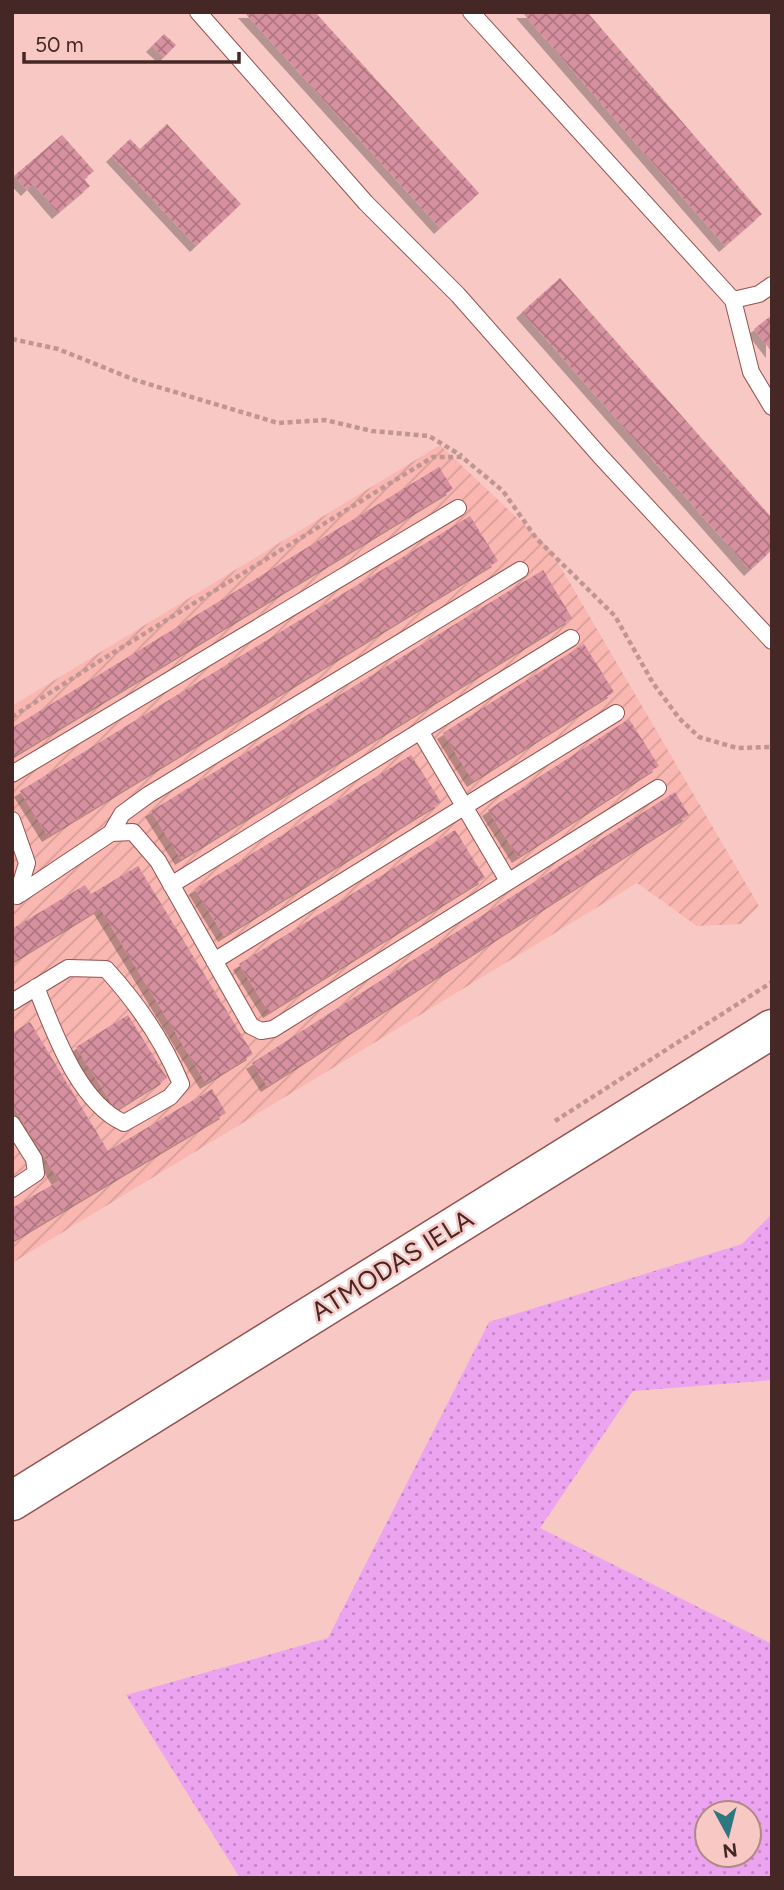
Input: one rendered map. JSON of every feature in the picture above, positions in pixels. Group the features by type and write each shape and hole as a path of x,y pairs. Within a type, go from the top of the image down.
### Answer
{"main road":[{"name":"ATMODAS IELA","path":"12,1501 772,1029"}],"lane":[{"path":"198,12 366,203 458,295 601,457 772,641"},
{"path":"471,12 733,300 751,372 772,407"},
{"path":"733,300 759,294 772,285"},
{"path":"12,774 458,508"},
{"path":"16,897 111,833 122,814 148,795 520,570"},
{"path":"172,885 571,638"},
{"path":"214,961 616,713"},
{"path":"419,731 508,881"},
{"path":"111,833 133,832 159,861 251,1026 261,1031 273,1029 658,788"},
{"path":"12,820 27,863 16,897"},
{"path":"12,1002 36,987 68,968 106,969 135,1001 169,1054 181,1084 170,1097 124,1123 105,1114 71,1066 36,987"},
{"path":"12,1125 34,1158 36,1173 12,1189"}],"path":[{"path":"12,339 58,349 135,380 278,423 325,420 372,432 429,436 462,457 503,491 536,538 615,616 653,683 679,718 698,737 737,748 772,747"},
{"path":"12,717 433,457 462,457"}],"shaded area":[{"path":"440,445 550,549 759,906 741,924 697,926 637,883 12,1263 12,706"},
{"path":"772,1214 772,1380 633,1391 540,1528 772,1644 772,1878 240,1878 126,1695 328,1638 489,1322 742,1244"}],"building":[{"path":"244,12 315,12 479,193 440,228"},
{"path":"522,12 587,12 762,214 725,246"},
{"path":"164,34 176,45 164,57 152,46"},
{"path":"167,124 241,204 196,246 112,156 130,139 140,149"},
{"path":"62,135 94,171 84,179 90,186 58,213 33,184 27,190 14,176"},
{"path":"560,278 772,518 772,550 750,570 522,312"},
{"path":"772,315 772,352 754,329"},
{"path":"439,467 453,489 12,757 12,728"},
{"path":"470,516 498,561 48,836 20,791"},
{"path":"543,570 572,618 181,859 151,811"},
{"path":"584,644 614,692 473,781 443,733"},
{"path":"629,719 659,766 518,857 488,810"},
{"path":"411,755 441,802 224,936 195,889"},
{"path":"675,792 689,815 267,1086 252,1063"},
{"path":"455,830 485,878 269,1012 239,964"},
{"path":"138,866 253,1054 206,1083 100,908 12,962 12,929 85,885 91,894"},
{"path":"128,1015 167,1078 116,1110 76,1047"},
{"path":"30,1022 108,1151 212,1089 226,1113 12,1241 12,1208 59,1181 12,1104 12,1033"}]}
